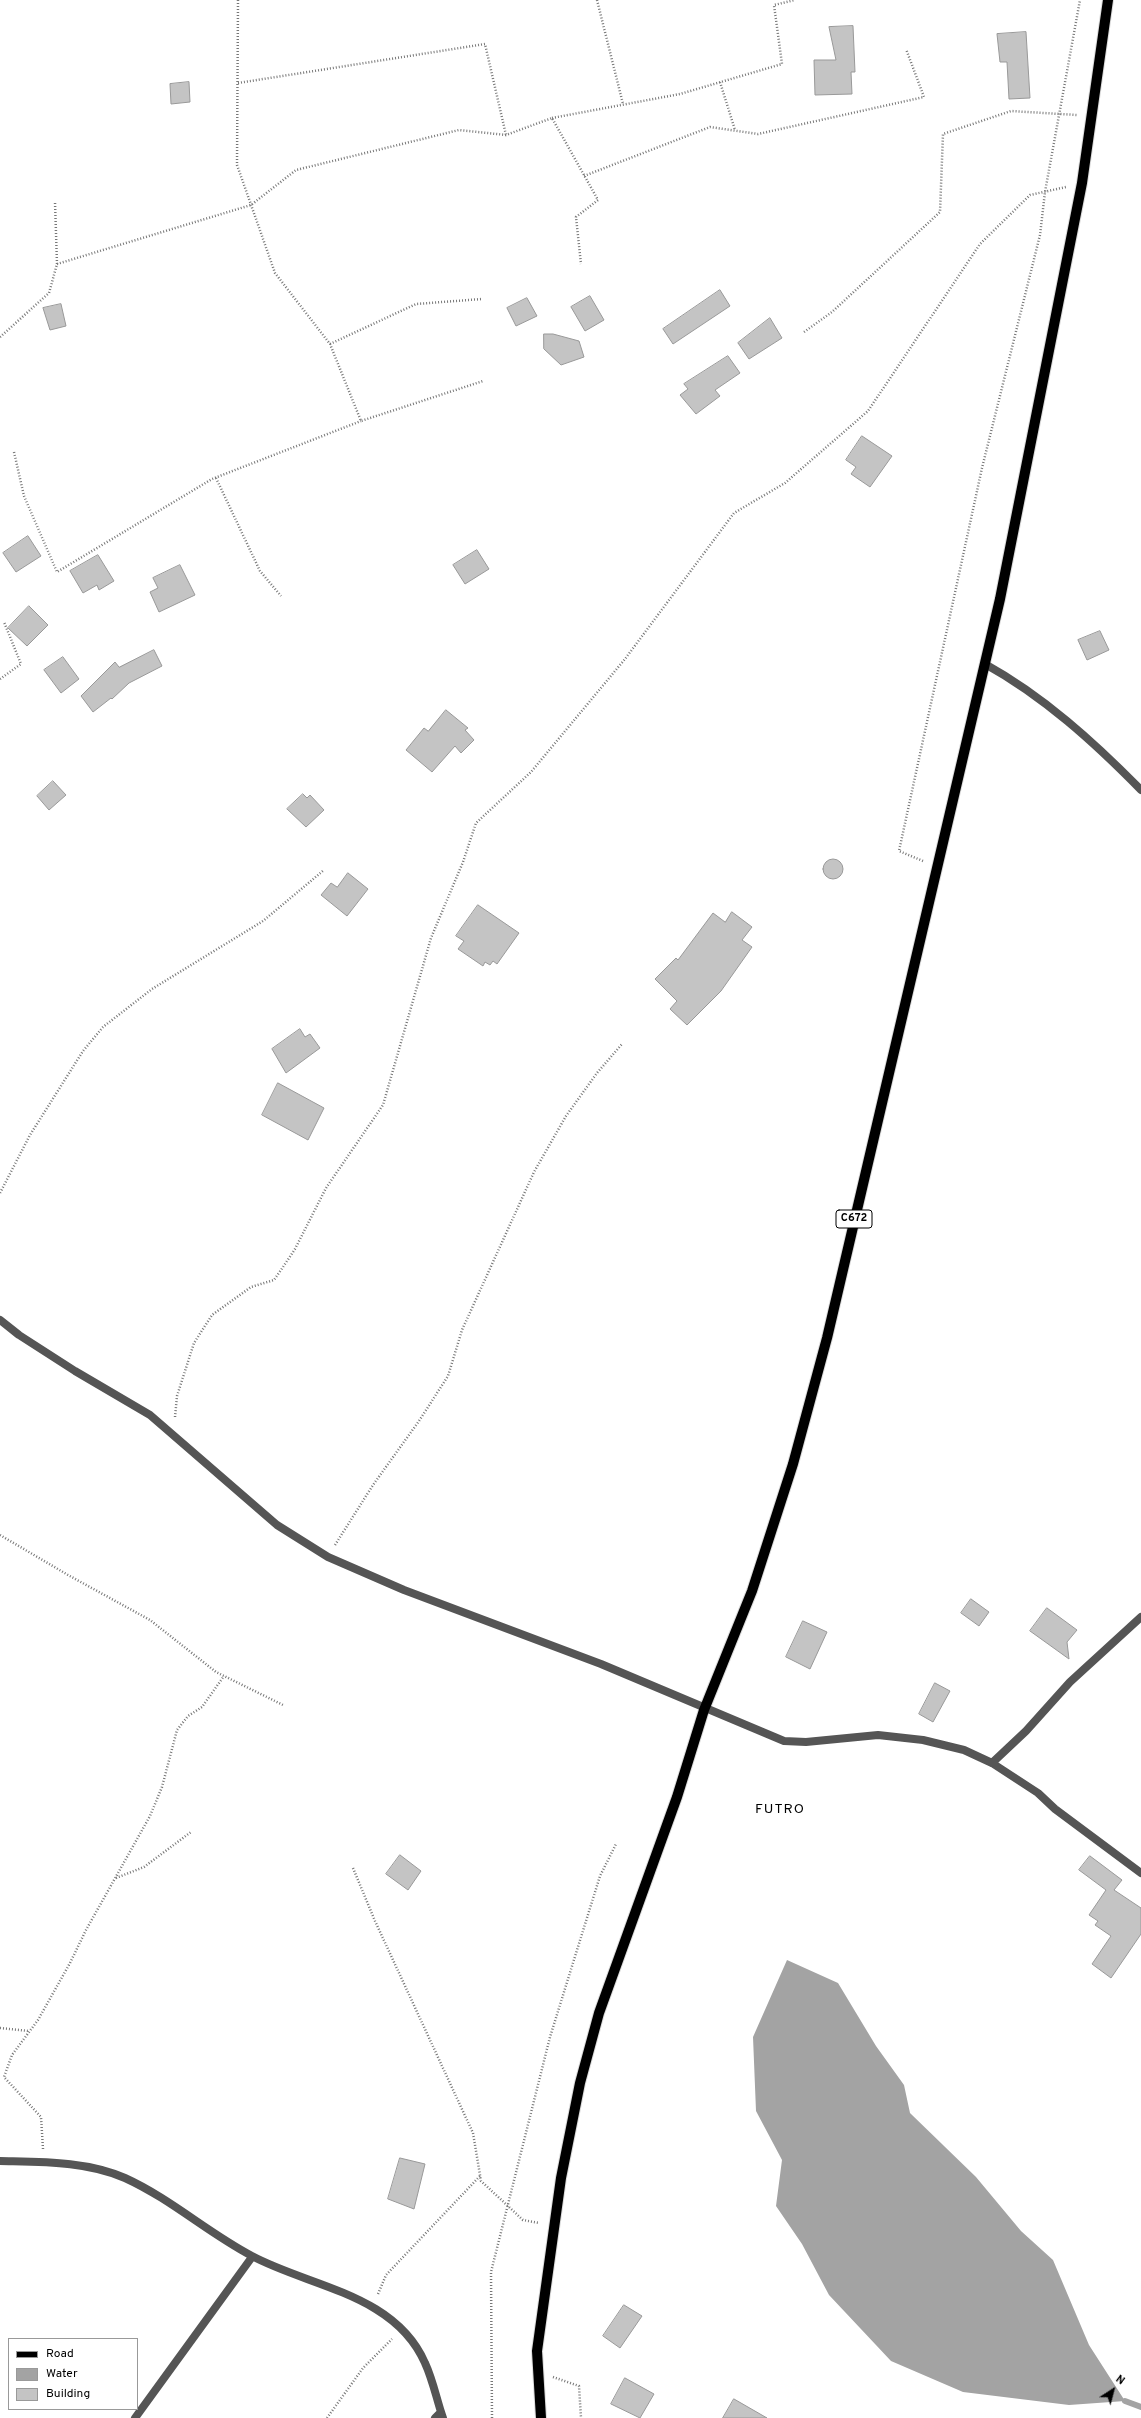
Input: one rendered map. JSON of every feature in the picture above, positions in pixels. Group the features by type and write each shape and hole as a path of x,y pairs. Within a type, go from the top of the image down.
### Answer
{"main road":[{"name":"C672","path":"542,2418 537,2351 561,2178 580,2083 599,2013 677,1797 704,1710 752,1591 793,1464 827,1338 936,867 1000,599 1082,183 1108,0"}],"street":[{"path":"985,664 1037,695 1120,768 1141,790"},
{"path":"0,1320 18,1335 75,1371 150,1415 174,1434 277,1525 328,1557 404,1590 601,1664 704,1710 784,1741 806,1742 878,1735 902,1737 964,1750 992,1763 1038,1793 1055,1809 1141,1873"},
{"path":"992,1763 1026,1732 1070,1682 1141,1617"},
{"path":"0,2161 42,2162 80,2166 124,2178 179,2208 252,2257 340,2291 372,2307 401,2330 425,2362 440,2416"},
{"path":"135,2418 252,2257"}],"path":[{"path":"238,0 237,165 275,273 330,344 361,421"},
{"path":"597,0 623,104"},
{"path":"58,264 251,205 296,170 459,130 506,136 552,118 680,94 782,64 774,5 795,0"},
{"path":"936,867 899,852 982,468 1040,235 1045,192 1080,0"},
{"path":"238,83 485,44 506,136"},
{"path":"584,176 710,126 758,134 924,97 906,49"},
{"path":"720,82 735,130"},
{"path":"804,332 832,312 940,212 943,134 1011,111 1091,117"},
{"path":"552,118 598,200 576,217 581,264"},
{"path":"174,1434 177,1396 194,1343 212,1315 251,1287 274,1280 295,1249 326,1188 383,1105 431,938 463,862 476,823 531,772 624,659 734,513 785,483 868,411 980,244 1030,195 1082,183"},
{"path":"0,337 49,293 58,264 55,202"},
{"path":"330,344 416,304 482,299"},
{"path":"14,452 24,496 57,572 216,478 361,421 483,381"},
{"path":"216,478 260,571 281,596"},
{"path":"0,679 21,664 4,622"},
{"path":"0,1193 30,1136 83,1051 103,1027 152,989 263,922 324,870"},
{"path":"328,1557 373,1485 419,1421 448,1376 462,1330 534,1172 566,1116 597,1073 622,1044"},
{"path":"0,1535 68,1576 150,1620 180,1645 224,1676 283,1705"},
{"path":"42,2162 44,2138 41,2117 4,2077 12,2055 29,2031 70,1963 86,1930 153,1809 162,1787 177,1730 188,1716 202,1707 224,1676"},
{"path":"116,1878 144,1867 191,1832"},
{"path":"492,2418 491,2272 506,2205 550,2037 600,1876 616,1844"},
{"path":"353,1868 375,1921 474,2133 481,2181 523,2220 554,2226"},
{"path":"0,2028 29,2031"},
{"path":"372,2307 386,2275 480,2176"},
{"path":"327,2418 364,2368 401,2330"},
{"path":"549,2376 579,2386 581,2418"}],"water":[{"path":"787,1960 838,1983 876,2046 904,2085 910,2113 976,2177 1021,2231 1053,2260 1089,2345 1125,2401 1069,2405 963,2392 891,2361 829,2295 802,2244 776,2206 782,2160 756,2111 753,2037"}],"building":[{"path":"853,26 855,72 851,72 852,94 815,95 814,60 836,60 829,27"},
{"path":"1026,32 1030,98 1009,99 1007,62 1000,62 997,34"},
{"path":"189,82 190,102 171,104 170,84"},
{"path":"720,290 730,306 673,344 663,329"},
{"path":"590,296 604,320 585,331 571,307"},
{"path":"527,298 537,316 516,326 507,308"},
{"path":"61,304 66,326 50,330 43,308"},
{"path":"770,318 782,338 749,359 738,343"},
{"path":"544,334 553,334 579,341 584,357 561,365 544,349"},
{"path":"728,356 740,373 715,390 720,396 696,414 680,395 688,389 684,384"},
{"path":"862,436 892,456 870,487 851,474 856,467 846,460"},
{"path":"28,536 41,556 16,572 3,553"},
{"path":"477,550 489,569 465,584 453,565"},
{"path":"98,555 114,581 99,590 97,585 83,593 70,571"},
{"path":"180,565 195,595 159,612 150,592 158,588 153,578"},
{"path":"29,606 48,625 27,646 8,628"},
{"path":"1100,631 1109,650 1087,660 1078,640"},
{"path":"154,650 162,666 129,683 112,699 111,698 93,712 81,696 115,662 119,667"},
{"path":"63,657 79,679 61,693 44,670"},
{"path":"446,710 468,728 465,730 474,740 461,753 455,746 432,772 406,750 424,728 428,731"},
{"path":"53,781 66,795 49,810 37,796"},
{"path":"303,794 307,798 310,795 324,810 306,827 287,809"},
{"path":"833,859 840,862 843,869 840,876 833,879 826,876 823,869 826,862"},
{"path":"348,873 368,889 347,916 321,895 331,883 337,887"},
{"path":"478,905 519,933 497,964 493,961 490,965 485,962 483,966 458,949 464,941 456,936"},
{"path":"732,912 752,927 742,940 752,947 721,991 687,1025 670,1009 677,1001 655,979 676,958 678,960 713,913 725,922"},
{"path":"300,1029 305,1037 310,1034 320,1048 286,1073 272,1049"},
{"path":"278,1083 324,1108 308,1140 262,1115"},
{"path":"971,1599 989,1612 979,1626 961,1613"},
{"path":"1047,1608 1077,1630 1067,1642 1069,1659 1030,1631"},
{"path":"803,1621 827,1632 810,1669 786,1657"},
{"path":"935,1683 950,1691 933,1722 919,1714"},
{"path":"400,1855 421,1871 408,1890 386,1874"},
{"path":"1090,1856 1122,1880 1114,1890 1141,1908 1141,1934 1111,1978 1092,1964 1111,1936 1095,1925 1098,1921 1089,1915 1106,1890 1079,1870"},
{"path":"400,2158 425,2164 414,2209 388,2199"},
{"path":"624,2305 642,2316 620,2348 603,2336"},
{"path":"625,2378 654,2394 640,2418 611,2404"},
{"path":"734,2399 767,2418 723,2418"}],"waterway":[{"path":"1125,2401 1141,2407"}],"district":[{"name":"FUTRO","path":"780,1810"}]}
